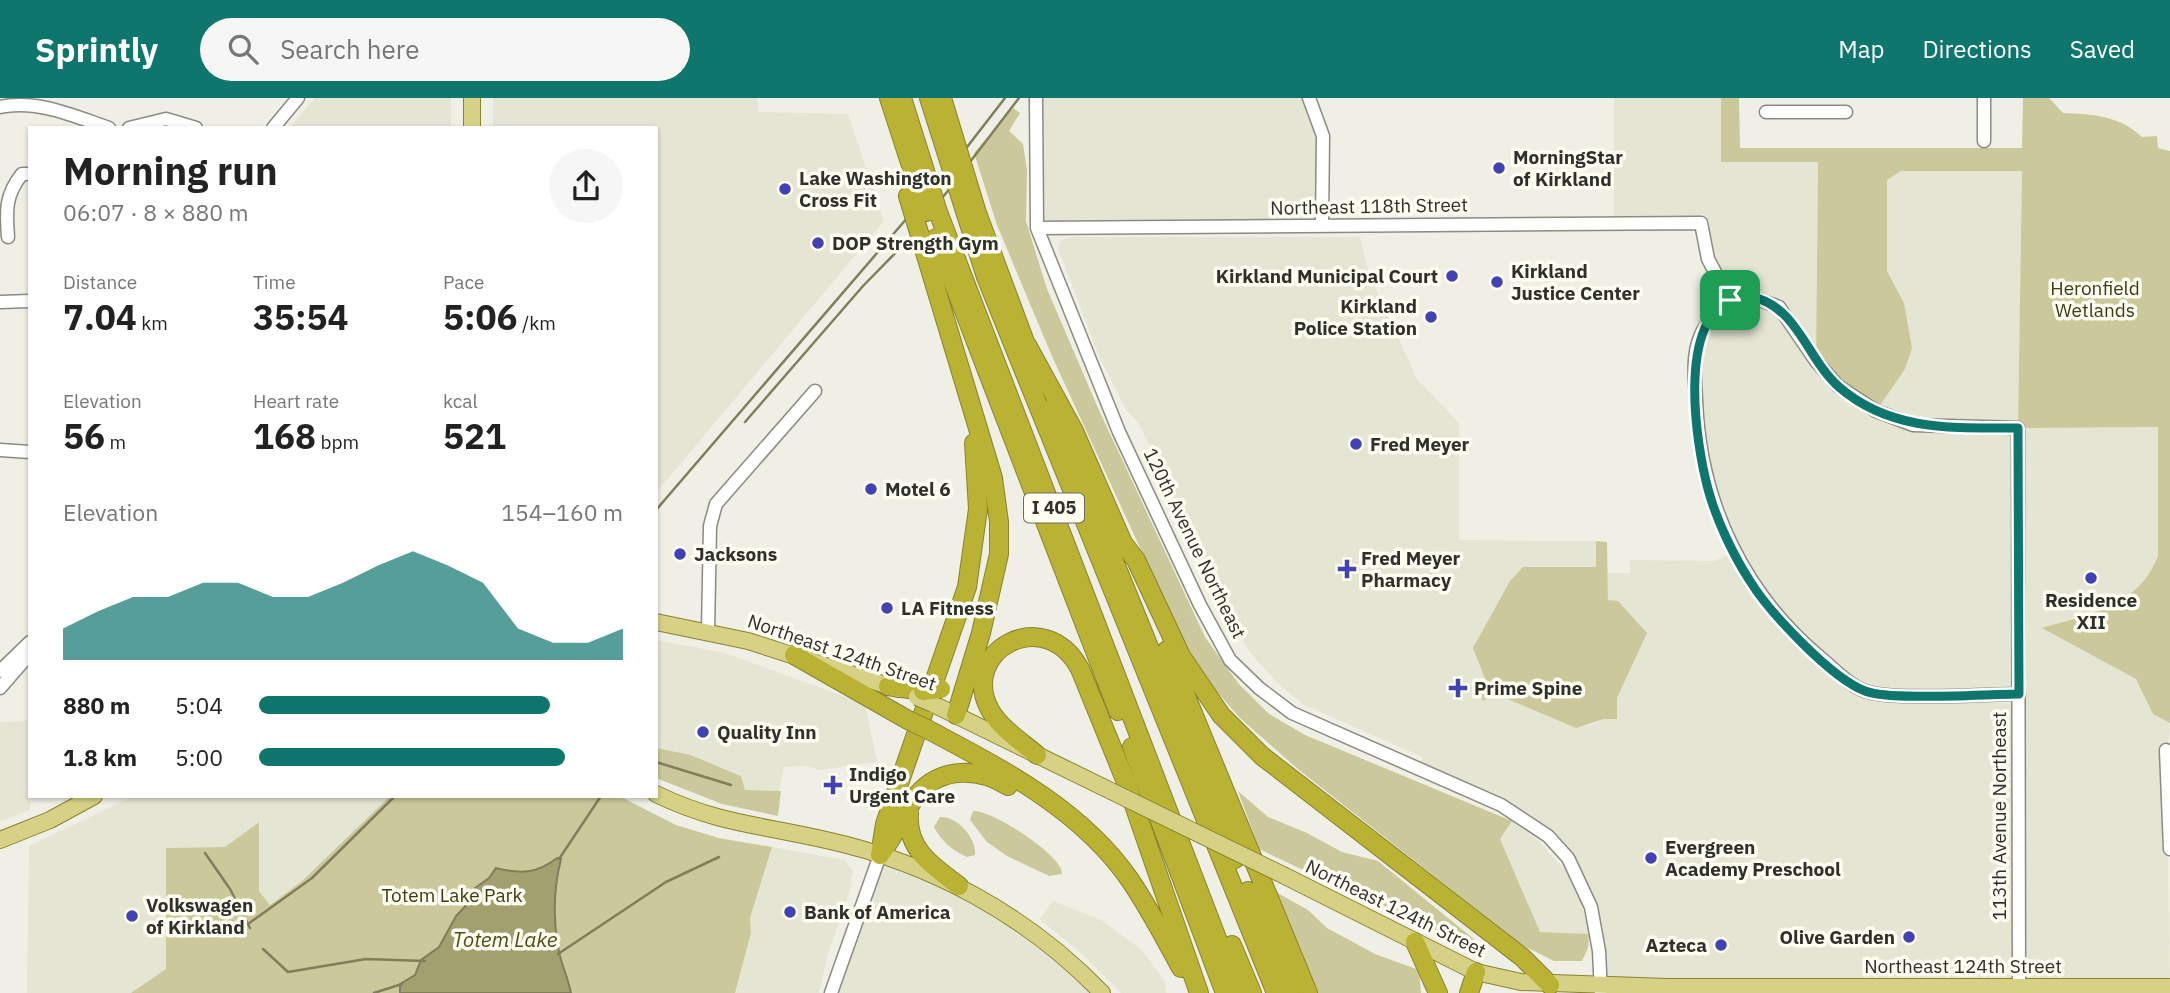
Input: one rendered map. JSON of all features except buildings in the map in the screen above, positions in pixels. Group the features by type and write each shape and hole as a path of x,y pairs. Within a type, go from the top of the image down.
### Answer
{"highway":[{"path":"889,98 938,249 972,405 993,478 999,522 994,582 956,715"},
{"name":"I 405","path":"902,98 912,171 938,249 1225,993"},
{"name":"I 405","path":"929,98 942,121 972,220 1100,566 1276,993"},
{"name":"I 405","path":"942,98 942,121"},
{"name":"I 405","path":"972,220 1027,345 1290,993"},
{"name":"I 405","path":"938,249 1200,887 1238,993"},
{"path":"1027,345 1074,431 1123,543 1308,993"},
{"path":"880,855 885,824 946,651 969,576 978,509 972,405"},
{"path":"1123,543 1136,560 1191,672 1222,715 1247,742 1522,957 1550,985"},
{"path":"1037,755 991,711 984,685 988,667 998,650 1027,636 1058,642 1074,656 1080,668 1126,782 1197,993"},
{"path":"794,655 1005,771 1089,833 1129,878 1197,993"},
{"path":"888,686 928,695 956,681 974,655"},
{"path":"880,855 898,831 912,803 927,786 948,774 976,772 995,778 1072,831 1102,859 1157,923"},
{"path":"912,803 909,826 916,849 925,861 959,886"},
{"path":"1200,887 1219,916 1252,993"},
{"path":"1243,911 1245,934 1265,993"},
{"path":"1415,942 1438,993"},
{"path":"1469,993 1476,972"}],"main road":[{"path":"472,98 472,126"},
{"name":"Northeast 124th Street","path":"658,622 708,631 794,655 888,686"},
{"name":"Northeast 124th Street","path":"928,695 956,715 1476,972 1599,991 2170,987"},
{"path":"658,795 732,823 827,840 880,855 959,886 1045,940 1102,993"},
{"path":"0,840 50,820 90,798"}],"street":[{"path":"275,126 298,98"},
{"name":"120th Avenue Northeast","path":"1036,98 1037,228 1119,432 1200,605 1230,660 1259,688 1292,713 1501,805 1548,836 1568,858 1591,907 1599,951 1599,991"},
{"path":"1309,98 1323,136 1322,226"},
{"path":"1784,98 1784,112"},
{"path":"1984,98 1984,141"},
{"path":"0,107 18,103 52,109 103,126"},
{"path":"1766,112 1846,112"},
{"path":"137,126 166,119 189,126"},
{"path":"8,237 3,206 9,190 22,174 28,174"},
{"name":"Northeast 118th Street","path":"1037,228 1701,223 1708,259 1730,300"},
{"name":"113th Avenue Northeast","path":"1730,300 1752,297 1779,307 1816,361 1838,386 1875,411 1913,425 2018,428 2019,990"},
{"path":"1730,300 1711,318 1700,338 1695,368 1697,427 1708,490 1748,579 1802,643 1866,692 2019,694"},
{"path":"0,302 28,301"},
{"path":"708,631 710,526 716,504 815,391"},
{"path":"0,450 28,452"},
{"path":"0,671 28,645"},
{"path":"0,688 28,652"},
{"path":"2166,750 2170,849"},
{"path":"831,993 880,855"}],"shaded area":[{"path":"315,98 451,98 451,126 291,126"},
{"path":"493,98 757,98 758,112 848,114 884,221 658,491 658,126 493,126"},
{"path":"1036,98 1309,98 1323,136 1322,226 1037,228"},
{"path":"1614,98 1721,98 1721,162 1818,162 1816,361 1904,303 1887,271 1887,180 1901,171 2022,171 2018,428 2158,427 2158,556 2152,570 2128,599 2043,628 2136,679 2153,714 2170,723 2166,761 2170,987 2156,993 1599,993 1591,907 1548,836 1417,768 1423,757 1304,705 1280,685 1249,652 1138,422 1126,410 1098,354 1058,248 1060,241 1071,237 1360,237 1369,274 1417,379 1459,423 1459,540 1596,541 1596,567 1496,693 1522,705 1589,726 1604,719 1616,719 1617,698 1646,633 1608,601 1608,573 1630,573 1630,560 1714,561 1734,552 1708,490 1695,368 1711,319 1730,300 1708,259 1701,223 1614,223","holes":["2015,690 2014,704 1933,695"]},
{"path":"658,640 725,653 865,704 877,762 820,770 807,766 784,767 779,791 744,790 741,775 691,755 658,748"},
{"path":"28,718 30,810 0,822 0,722 24,721"},
{"name":"Volkswagen of Kirkland","path":"130,798 388,798 302,881 270,905 259,891 258,822 225,847 166,848 166,969 131,993 27,993 29,846"},
{"path":"1512,821 1539,841 1565,870 1582,904 1589,934 1540,932 1500,839"},
{"path":"772,847 844,860 853,871 850,890 827,957 819,993 735,993 751,933 750,918"},
{"path":"880,855 959,886 1102,993 831,993"},
{"path":"1053,901 1101,920 1142,950 1165,982 1166,993 1121,993 1079,951 1039,919"}],"green space":[{"name":"Heronfield Wetlands","path":"1721,98 1739,98 1740,148 2022,148 2023,98 2049,98 2063,113 2115,120 2142,137 2157,136 2158,148 2170,151 2170,723 2153,714 2136,679 2042,628 2110,606 2138,587 2149,573 2158,556 2158,427 2018,428 2022,171 1901,171 1887,180 1887,271 1904,303 1912,348 1905,369 1876,411 1816,361 1818,162 1721,162"},
{"path":"1013,108 1020,113 1009,131 1023,144 1027,170 1026,221 1047,289 1098,408 1205,637 1238,683 1269,714 1305,735 1512,821 1500,839 1540,932 1589,934 1588,948 1582,961 1554,961 1522,945 1299,770 1240,718 1205,678 1186,648 1051,354 997,225 974,153"},
{"path":"1596,541 1607,542 1608,600 1618,601 1647,633 1617,698 1617,719 1604,719 1576,728 1496,694 1483,701 1478,685 1486,681 1473,648 1510,581 1523,567 1596,567"},
{"path":"658,748 691,755 741,776 745,790 781,791 778,816 722,804 658,779"},
{"path":"1238,791 1268,817 1307,833 1342,852 1378,861 1475,940 1461,945 1259,849"},
{"name":"Totem Lake Park","path":"388,798 623,798 676,825 719,838 772,847 750,918 751,933 735,993 131,993 166,969 166,848 225,847 259,822 259,891 270,905 302,881"},
{"path":"973,811 995,817 1025,835 1051,856 1062,874 1049,876 1007,856 987,842 970,820"},
{"path":"940,817 953,820 965,829 973,842 975,855 967,857 944,841 934,827"},
{"path":"1274,891 1308,910 1327,928 1375,954 1419,970 1421,993 1316,993"}],"water":[{"name":"Totem Lake","path":"557,858 561,859 556,891 556,935 571,993 400,993 400,984 415,975 421,960 439,947 456,916 473,898 475,888 489,878 496,868 512,871 535,870"}],"waterway":[{"path":"964,151 1005,98"},
{"path":"970,162 1019,98"},
{"path":"937,183 946,172"},
{"path":"942,198 951,187"},
{"path":"658,508 908,217"},
{"path":"745,422 863,286 912,236"},
{"path":"658,763 731,785"},
{"path":"248,924 312,878 393,798"},
{"path":"559,859 600,798"},
{"path":"205,853 230,889 250,928"},
{"path":"558,954 666,882 719,857"},
{"path":"263,949 288,972 366,959 425,961"},
{"path":"374,993 402,984"}],"place":[{"name":"MorningStar of Kirkland","path":"1499,168"},
{"name":"Lake Washington Cross Fit","path":"785,189"},
{"name":"DOP Strength Gym","path":"818,243"},
{"name":"Kirkland Municipal Court","path":"1452,276"},
{"name":"Kirkland Justice Center","path":"1497,282"},
{"name":"Kirkland Police Station","path":"1431,317"},
{"name":"Fred Meyer","path":"1356,444"},
{"name":"Motel 6","path":"871,489"},
{"name":"Jacksons","path":"680,554"},
{"name":"Fred Meyer Pharmacy","path":"1347,569"},
{"name":"Residence XII","path":"2091,578"},
{"name":"LA Fitness","path":"887,608"},
{"name":"Prime Spine","path":"1458,688"},
{"name":"Quality Inn","path":"703,732"},
{"name":"Indigo Urgent Care","path":"833,785"},
{"name":"Evergreen Academy Preschool","path":"1651,858"},
{"name":"Bank of America","path":"790,912"},
{"name":"Volkswagen of Kirkland","path":"132,916"},
{"name":"Olive Garden","path":"1909,937"},
{"name":"Azteca","path":"1721,945"}],"route":[{"path":"1752,297 1779,307 1816,361 1838,386 1875,411 1913,425 2018,428 2019,694 1866,692 1802,643 1748,579 1708,490 1697,427 1695,368 1700,338 1711,318 1730,300 1752,297"}]}
